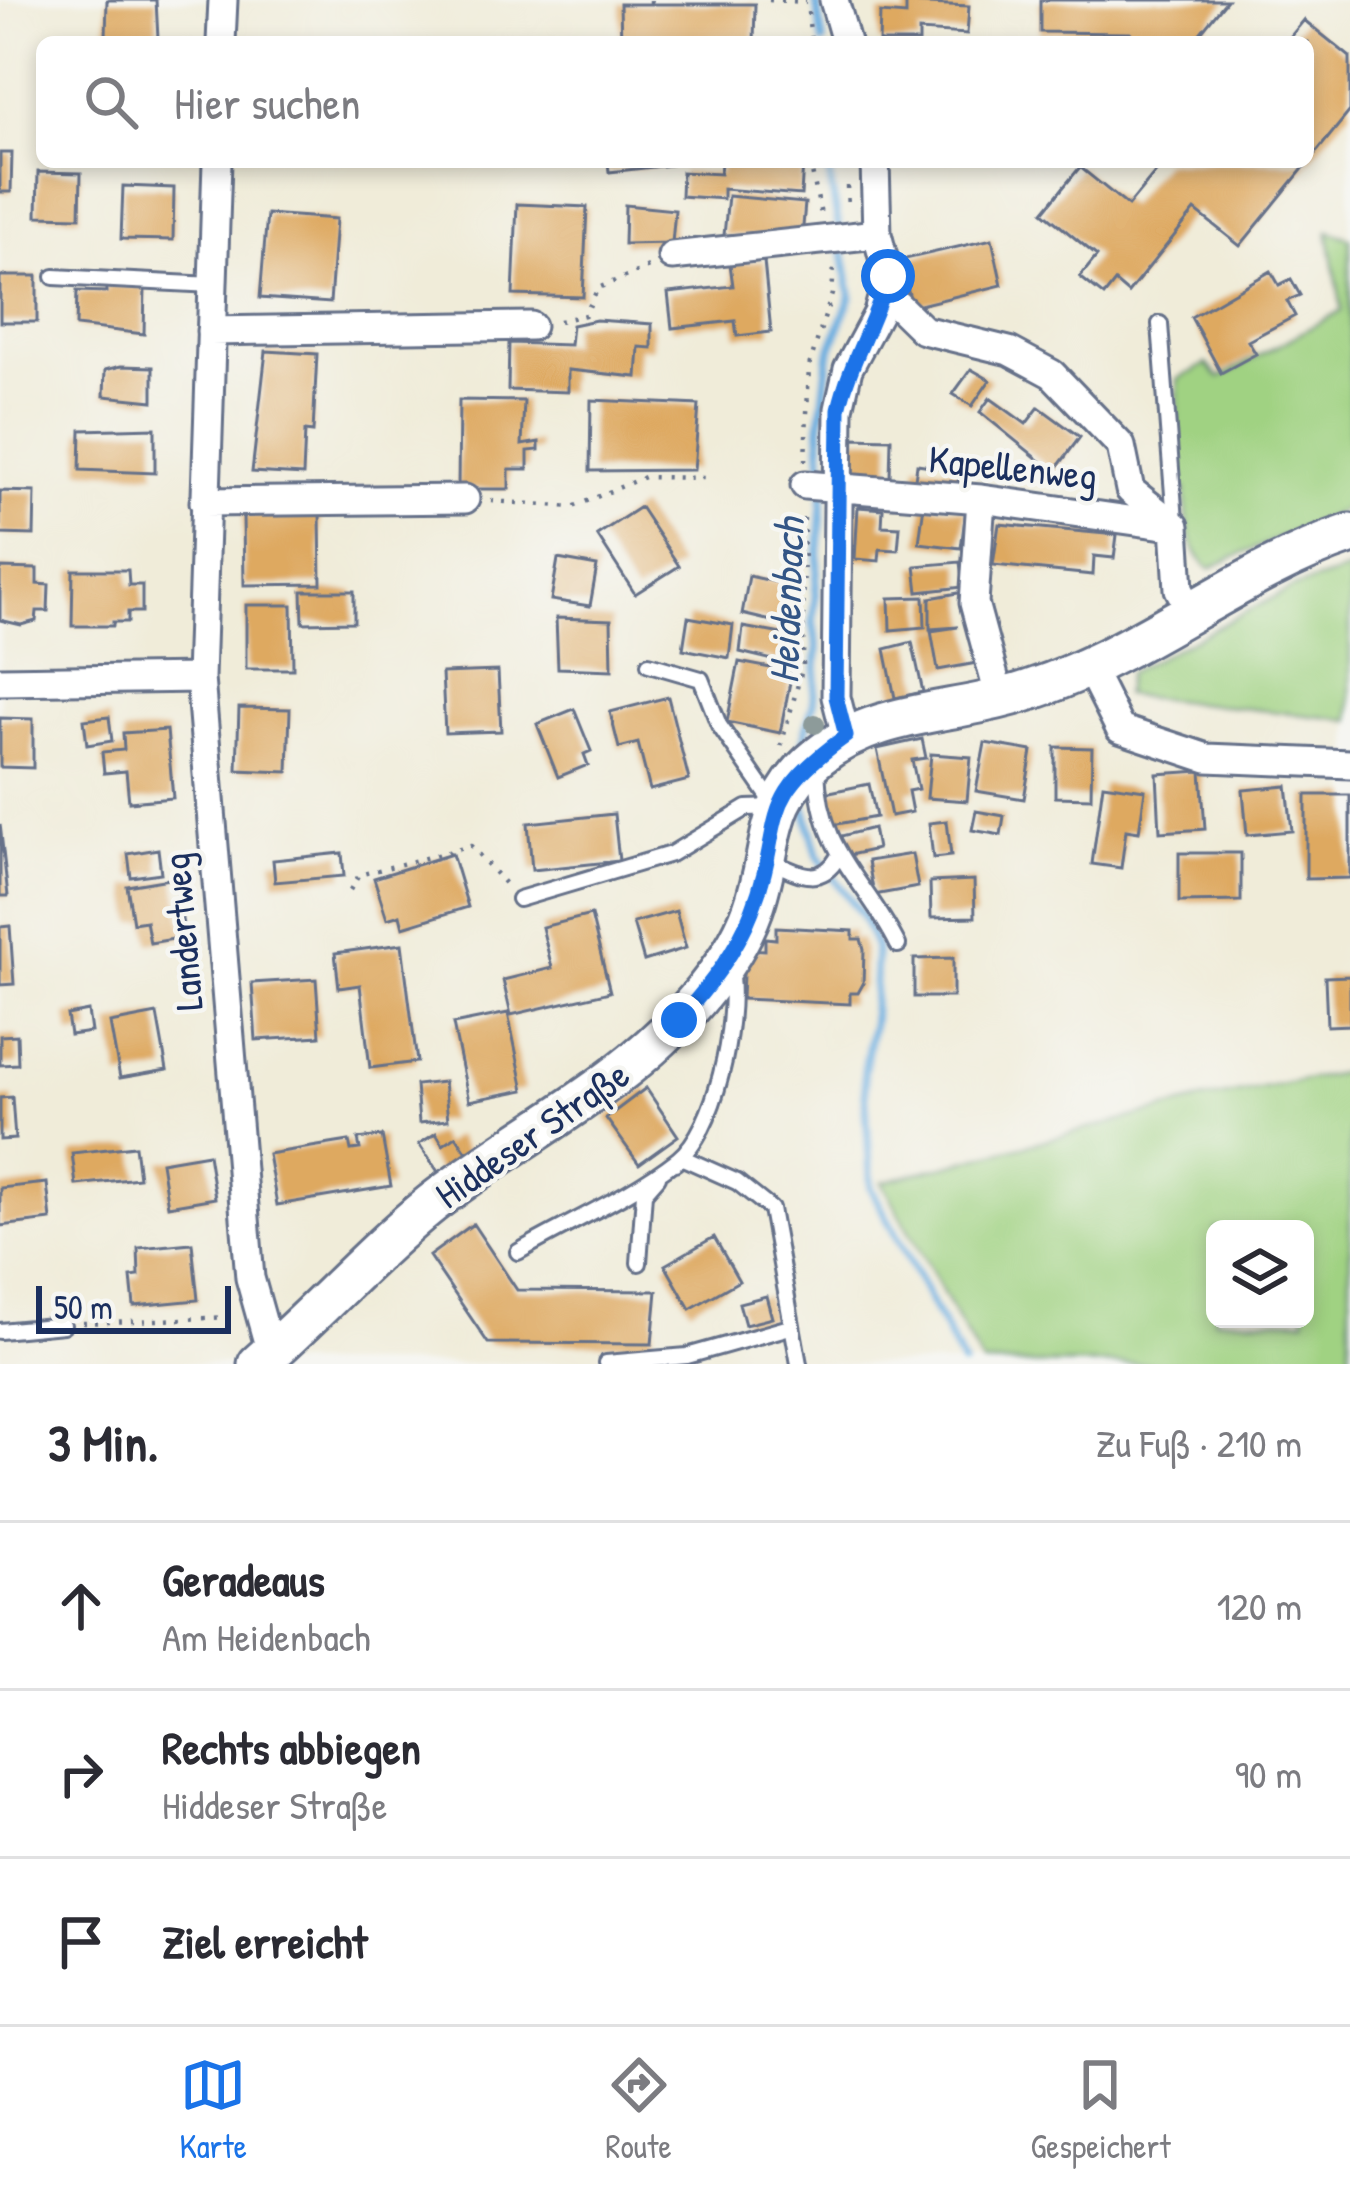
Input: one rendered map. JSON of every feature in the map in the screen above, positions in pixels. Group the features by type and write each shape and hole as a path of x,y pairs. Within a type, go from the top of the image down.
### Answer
{"main road":[{"path":"807,770 882,722 1000,699 1089,667 1350,534"},
{"name":"Hiddeser Straße","path":"267,1360 434,1201 600,1091 657,1044 722,968 754,908 766,859 807,770"}],"street":[{"path":"221,36 223,0"},
{"path":"816,1 842,36"},
{"name":"Landertweg","path":"217,168 200,678 250,1278 267,1360"},
{"path":"854,237 873,168"},
{"path":"672,256 854,237"},
{"path":"807,770 836,697 842,490 839,409 848,369 888,276 854,237"},
{"path":"884,292 923,330 1009,351 1052,374 1120,446 1130,490 1175,526 1179,589 1192,613"},
{"path":"211,331 531,326"},
{"name":"Kapellenweg","path":"805,485 980,500 1175,526"},
{"path":"204,502 465,500"},
{"path":"980,500 974,603 1000,699"},
{"path":"1089,667 1120,728 1207,758 1350,764"},
{"path":"0,681 200,678"}],"lane":[{"path":"54,277 213,285"},
{"path":"1160,324 1175,526"},
{"path":"649,664 701,679 719,725 807,770 824,821 831,867 878,905 898,945"},
{"path":"519,899 671,854 807,770"},
{"path":"766,859 807,878 831,867"},
{"path":"639,1263 644,1193 681,1157 700,1127 730,1030 731,977 722,968"},
{"path":"518,1252 681,1157"},
{"path":"681,1157 737,1182 771,1209 799,1364"},
{"path":"0,1331 63,1325"},
{"path":"606,1363 687,1356 790,1328"}],"path":[{"path":"769,0 816,1 813,36"},
{"path":"531,326 585,315 598,288 672,256"},
{"path":"465,500 573,507 644,477 708,478"},
{"path":"350,890 358,875 471,846 519,899"},
{"path":"63,1325 209,1314 242,1318 260,1309"}],"green space":[{"path":"1328,231 1350,238 1350,507 1210,568 1192,542 1185,488 1177,485 1178,379 1207,364 1219,378 1342,310"},
{"path":"1350,570 1350,720 1124,695 1128,673 1293,588"},
{"path":"1350,1071 1350,1364 982,1364 882,1182 1201,1100"}],"building":[{"path":"107,0 156,0 158,36 106,36"},
{"path":"1040,0 1227,0 1198,36 1040,32"},
{"path":"906,3 969,6 967,34 919,31 919,36 879,36 880,13 906,15"},
{"path":"620,4 755,4 754,36 621,36"},
{"path":"1304,20 1350,57 1350,111 1314,155 1314,36 1291,36"},
{"path":"0,153 12,153 11,192 0,192"},
{"path":"720,168 803,168 801,195 723,189 723,199 681,196 682,172 720,174"},
{"path":"1079,168 1128,206 1159,168 1304,168 1240,246 1195,210 1128,293 1115,282 1104,296 1080,277 1097,256 1043,212"},
{"path":"38,172 81,173 80,217 37,216"},
{"path":"123,186 174,188 173,240 121,239"},
{"path":"728,196 805,203 802,238 724,235"},
{"path":"517,204 587,207 583,297 513,295"},
{"path":"625,205 675,210 672,243 624,244"},
{"path":"267,214 336,219 330,303 260,298"},
{"path":"992,239 1002,285 912,307 901,260"},
{"path":"764,261 771,332 737,336 735,321 672,328 668,293 733,286 730,264"},
{"path":"1271,271 1279,285 1291,279 1300,295 1287,301 1295,316 1248,341 1256,354 1221,373 1191,317"},
{"path":"0,276 37,276 37,322 0,322"},
{"path":"106,286 145,287 144,334 76,326 77,291 106,292"},
{"path":"596,320 652,324 652,348 639,347 637,377 568,370 568,392 508,390 509,343 570,345 572,325"},
{"path":"266,351 317,354 313,432 305,431 303,475 252,472"},
{"path":"153,367 153,401 104,396 105,370"},
{"path":"971,369 990,380 972,406 953,394"},
{"path":"990,398 1026,424 1039,407 1080,437 1054,472 980,412"},
{"path":"459,400 524,401 522,445 539,442 539,450 528,451 528,469 509,469 509,489 458,489"},
{"path":"591,400 699,405 694,470 590,471"},
{"path":"155,428 155,473 80,470 81,430"},
{"path":"850,438 891,439 890,477 849,477"},
{"path":"917,464 960,470 956,493 914,487"},
{"path":"0,491 35,492 34,535 0,534"},
{"path":"924,505 966,510 961,548 919,543"},
{"path":"640,507 679,566 635,594 597,535"},
{"path":"858,507 883,509 882,526 900,527 898,550 880,549 879,561 855,559"},
{"path":"320,514 321,584 244,585 243,515"},
{"path":"999,524 1117,535 1114,558 1094,556 1093,575 993,565"},
{"path":"558,559 597,566 590,606 551,600"},
{"path":"960,562 963,587 918,592 915,566"},
{"path":"0,568 37,569 37,584 49,585 48,611 37,611 36,621 21,625 0,620"},
{"path":"73,570 128,570 129,585 142,585 142,612 128,612 128,622 113,622 113,626 72,626"},
{"path":"749,576 790,585 784,624 742,614"},
{"path":"302,591 354,591 354,622 303,623"},
{"path":"964,592 977,663 938,670 931,631 958,627 930,629 930,598"},
{"path":"924,597 925,627 890,630 889,598"},
{"path":"246,605 292,605 293,669 246,669"},
{"path":"688,617 733,625 729,658 683,649"},
{"path":"556,618 611,620 612,670 558,668"},
{"path":"743,627 787,635 781,662 740,652"},
{"path":"912,642 923,692 895,698 885,649"},
{"path":"739,662 792,672 780,733 727,722"},
{"path":"498,671 501,731 445,733 442,673"},
{"path":"668,697 689,780 650,790 638,743 619,748 610,712"},
{"path":"239,708 290,709 288,772 237,770"},
{"path":"574,709 591,751 584,754 588,765 558,777 537,724"},
{"path":"109,717 112,741 87,745 84,720"},
{"path":"0,718 33,719 33,768 0,767"},
{"path":"167,730 173,798 129,802 126,771 104,773 102,752 124,750 123,733"},
{"path":"922,739 926,758 912,760 918,789 908,791 912,812 891,816 877,749"},
{"path":"985,743 1032,751 1024,799 976,791"},
{"path":"1055,747 1092,748 1091,798 1055,797"},
{"path":"931,754 971,757 967,801 927,798"},
{"path":"1201,771 1205,829 1160,832 1157,774"},
{"path":"869,784 876,817 832,825 825,793"},
{"path":"1103,784 1145,790 1139,832 1126,830 1121,868 1092,864"},
{"path":"1287,786 1292,831 1247,835 1243,790"},
{"path":"1306,795 1350,795 1350,878 1306,879"},
{"path":"976,811 1004,816 1001,835 972,830"},
{"path":"614,814 619,861 532,870 528,823"},
{"path":"947,821 951,856 933,858 929,823"},
{"path":"0,824 8,896 0,896"},
{"path":"873,828 877,849 845,856 841,836"},
{"path":"158,849 161,873 131,877 128,854"},
{"path":"342,853 344,876 275,882 273,860"},
{"path":"1179,853 1241,853 1241,901 1179,902"},
{"path":"452,854 468,907 403,927 400,915 387,919 374,878"},
{"path":"912,854 918,887 874,895 868,861"},
{"path":"175,878 185,937 150,943 146,921 133,923 127,886"},
{"path":"974,880 975,917 931,918 930,882"},
{"path":"676,911 686,948 644,961 633,923"},
{"path":"591,915 610,992 511,1015 503,980 552,968 542,927"},
{"path":"10,926 14,984 0,985 0,927"},
{"path":"776,927 853,931 853,939 861,939 863,984 858,993 850,993 850,1004 742,999 744,949 765,950 765,938 776,939"},
{"path":"402,944 417,1062 370,1068 360,985 339,988 335,953"},
{"path":"953,958 953,997 914,997 914,959"},
{"path":"1350,976 1350,1025 1327,1026 1325,977"},
{"path":"316,979 320,1036 256,1040 252,983"},
{"path":"88,1011 91,1032 70,1035 67,1015"},
{"path":"508,1013 524,1090 469,1101 453,1024"},
{"path":"157,1014 167,1070 120,1078 110,1023"},
{"path":"17,1035 18,1064 0,1065 0,1036"},
{"path":"444,1082 448,1120 419,1123 416,1085"},
{"path":"646,1088 678,1136 639,1164 606,1118"},
{"path":"12,1097 15,1139 0,1140 0,1098"},
{"path":"436,1133 443,1145 456,1136 470,1157 441,1176 419,1144"},
{"path":"382,1136 391,1186 277,1205 268,1154 349,1141 351,1150 360,1149 358,1139"},
{"path":"135,1146 139,1178 76,1185 72,1153"},
{"path":"208,1154 215,1198 168,1206 161,1162"},
{"path":"47,1183 51,1220 0,1226 0,1188"},
{"path":"473,1224 517,1290 657,1291 652,1344 488,1343 429,1256"},
{"path":"714,1237 739,1281 690,1309 665,1265"},
{"path":"192,1243 198,1300 134,1306 131,1277 139,1276 138,1248"},
{"path":"766,1296 772,1318 745,1325 739,1303"}],"waterway":[{"name":"Heidenbach","path":"816,0 822,36"},
{"name":"Heidenbach","path":"823,480 820,428 829,354 851,296 828,168"},
{"name":"Heidenbach","path":"800,752 814,701 818,649 813,623 823,495"},
{"name":"Heidenbach","path":"802,797 818,856 863,917 876,948 873,1021 864,1072 871,1188 963,1364"}],"route":[{"path":"679,1020 722,968 754,908 782,794 809,763 846,736 836,697 842,490 839,409 848,369 878,313 888,276"}]}
